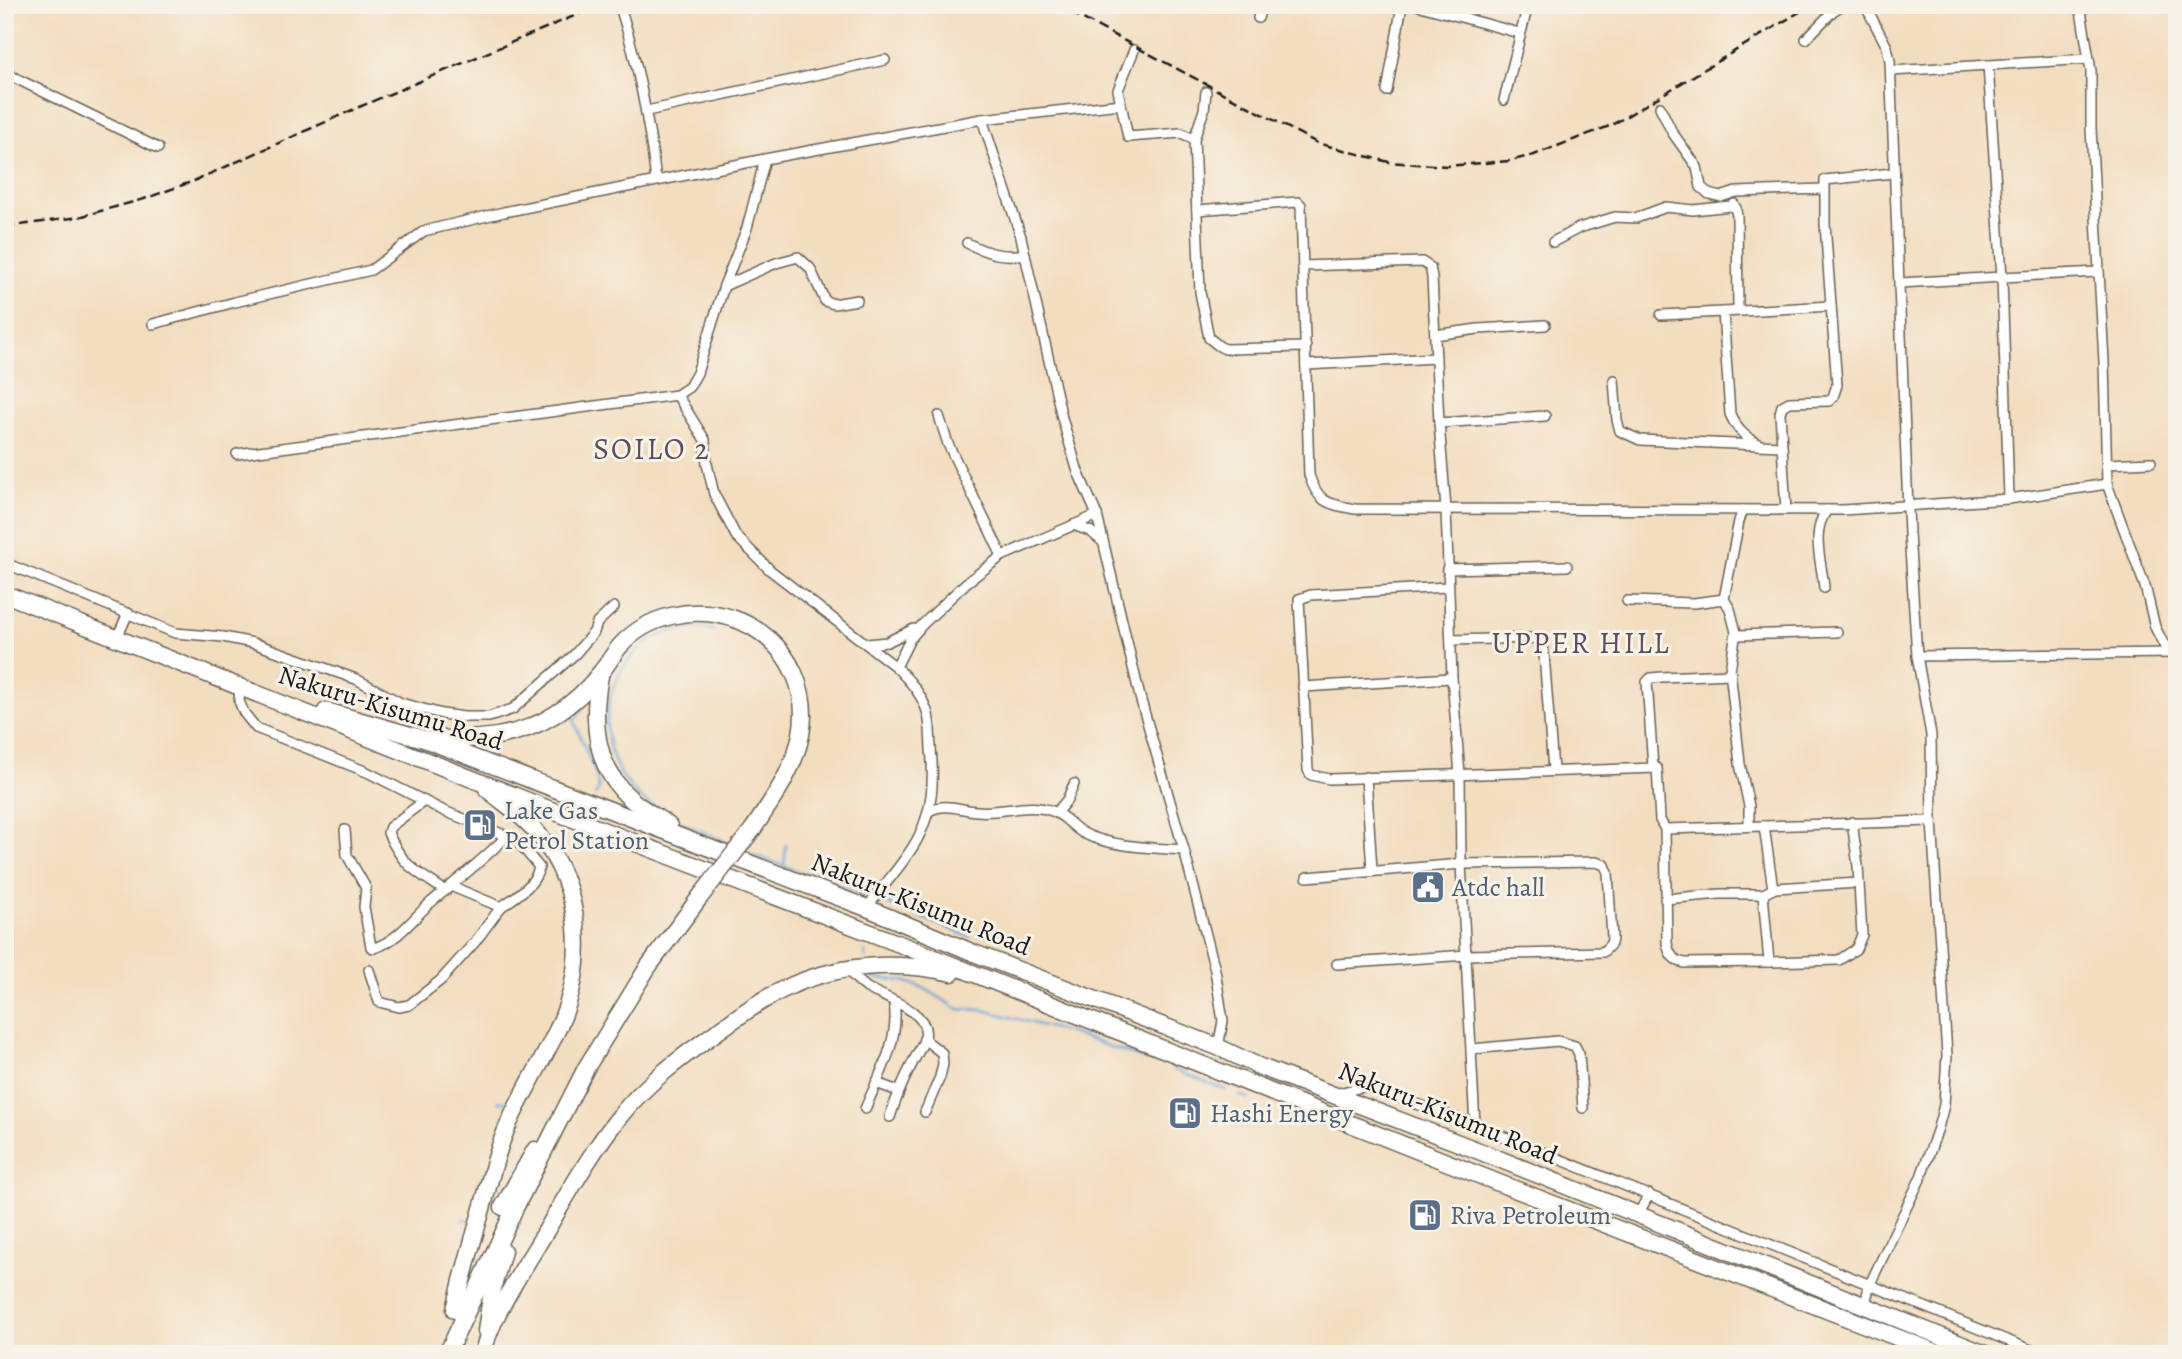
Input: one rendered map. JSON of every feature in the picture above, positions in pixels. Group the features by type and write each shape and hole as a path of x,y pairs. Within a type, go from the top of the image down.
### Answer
{"highway":[{"path":"5,594 260,693"},
{"path":"424,739 495,737 524,730 553,716 573,702 620,646 639,629 674,615 696,612 744,622 776,646 791,666 802,702 802,732 790,771 753,829 649,967 522,1169 435,1354"},
{"path":"600,673 596,695 596,729 606,766 634,802 681,837"},
{"name":"Nakuru-Kisumu Road","path":"260,693 424,739 867,908 1985,1354"},
{"name":"Nakuru-Kisumu Road","path":"260,693 399,751 897,943 1940,1354"},
{"path":"455,1310 504,1134 521,1094 559,1026 568,1003 575,979 578,938 568,889 547,845 523,818 472,777"},
{"path":"484,1347 509,1294 579,1176 618,1118 662,1073 765,999 822,974 847,969 903,966 946,971 989,981"},
{"path":"447,1354 515,1208 586,1068"},
{"path":"484,1347 492,1290 515,1208"}],"street":[{"path":"1258,18 1262,5"},
{"path":"1387,91 1402,5"},
{"path":"1417,5 1519,33"},
{"path":"1504,100 1528,5"},
{"path":"1806,39 1842,5"},
{"path":"1865,1306 1870,1286 1921,1177 1944,1105 1947,1055 1932,821 1931,735 1917,656 1908,507 1891,71 1887,47 1866,5"},
{"path":"2080,5 2091,71 2091,128 2107,484 2146,586 2155,627 2163,643 2174,653"},
{"path":"622,13 647,111 656,180"},
{"path":"1134,50 1119,86 1128,137 1181,134 1194,139"},
{"path":"1891,71 2089,59"},
{"path":"647,111 885,60"},
{"path":"1988,65 2002,277 2009,499"},
{"path":"5,73 158,148"},
{"path":"1206,92 1204,110 1194,139 1200,292 1209,338 1225,349 1306,347"},
{"path":"153,324 371,270 424,231 656,180 982,119 1121,104"},
{"path":"1660,107 1672,132 1697,167 1701,187 1716,197 1736,192 1824,189"},
{"path":"982,119 1026,254 1062,418 1078,472 1097,515 1140,697 1184,850 1222,1001 1223,1021 1219,1048"},
{"path":"237,454 677,395 690,387 697,373 724,286 747,228 765,159"},
{"path":"1786,510 1780,412 1782,406 1788,402 1829,401 1836,391 1825,180 1893,173"},
{"path":"1728,196 1736,208 1738,310"},
{"path":"1197,209 1300,203 1309,475 1317,495 1331,505 1355,509 1827,510 2009,499 2107,484"},
{"path":"1553,242 1579,228 1615,217 1636,218 1666,207 1693,210 1731,206 1736,208"},
{"path":"967,243 1006,256 1026,254"},
{"path":"724,286 776,263 798,257 810,268 825,301 834,304 858,300"},
{"path":"1303,266 1422,262 1430,267 1446,509 1452,678 1460,775 1461,864 1475,1125"},
{"path":"1900,283 2099,272"},
{"path":"1661,315 1831,306"},
{"path":"1723,312 1730,414 1735,426 1745,437 1760,445"},
{"path":"1435,335 1545,325"},
{"path":"1306,365 1436,358"},
{"path":"1614,380 1617,420 1620,431 1629,436 1640,440 1740,442 1782,446"},
{"path":"677,395 705,440 714,494 736,536 770,570 896,667 912,683 921,698 930,724 933,787 929,811 916,841 867,908"},
{"path":"939,416 953,454 1002,556"},
{"path":"1439,423 1545,416"},
{"path":"2107,464 2151,462"},
{"path":"1743,510 1724,599 1730,609 1737,635 1730,660 1740,764 1749,806 1749,826"},
{"path":"1824,588 1818,559 1819,527 1827,510"},
{"path":"896,667 910,639 966,583 1002,556 1097,515"},
{"path":"1073,525 1090,531 1103,542"},
{"path":"5,563 174,633 223,637 253,643 356,679 401,703 464,717 489,717 513,709 575,654 594,632 597,623 614,607"},
{"path":"1447,569 1567,566"},
{"path":"1447,587 1301,598 1298,601 1308,770 1311,775 1329,779 1657,768 1660,820 1665,829 1667,943 1676,961 1685,963 1839,960 1856,949 1862,935 1852,822"},
{"path":"1626,601 1694,603 1724,599"},
{"path":"117,638 128,613"},
{"path":"867,644 887,642 922,625"},
{"path":"1737,635 1837,632"},
{"path":"1451,640 1534,638 1543,642 1553,770"},
{"path":"1917,656 2174,653"},
{"path":"1653,767 1647,681 1662,677 1731,674"},
{"path":"1303,687 1452,678"},
{"path":"240,685 239,701 244,713 256,728 367,772 424,801 506,836 527,851 539,867 539,871 523,892 501,907 475,942 441,980 409,1005 379,1003 369,970"},
{"path":"1366,777 1372,870"},
{"path":"1056,813 1067,800 1074,784"},
{"path":"424,801 390,827 388,833 408,867 449,889 501,907"},
{"path":"929,811 944,806 977,811 1038,808 1056,813 1083,833 1096,838 1127,845 1184,850"},
{"path":"1665,829 1932,821"},
{"path":"1764,826 1773,889"},
{"path":"345,830 346,855 366,888 364,907 371,947 377,947 401,932 506,836"},
{"path":"1307,877 1461,864 1601,863 1605,865 1608,873 1611,944 1603,952 1467,955 1337,964"},
{"path":"1665,899 1720,894 1763,894 1773,889 1859,883"},
{"path":"1763,894 1769,962"},
{"path":"847,969 859,982 920,1018 925,1026 924,1039 898,1091 890,1117"},
{"path":"865,1109 895,1036 894,1002"},
{"path":"924,1039 942,1053 943,1063 925,1112"},
{"path":"1472,1049 1558,1041 1575,1046 1579,1054 1583,1108"},
{"path":"876,1083 898,1091"},
{"path":"1334,1094 1366,1086 1475,1125 2041,1354"},
{"path":"1638,1215 1649,1194"}],"waterway":[{"path":"714,630 683,629 655,638 633,655 618,678 609,704 607,733 615,762 632,789 665,814 730,844"},
{"path":"583,707 574,721 596,775 599,790 595,795"},
{"path":"784,866 786,845"},
{"path":"748,853 867,896"},
{"path":"880,901 970,937"},
{"path":"865,952 866,959"},
{"path":"870,972 872,978 904,981 924,988 958,1009 984,1010 1070,1033 1156,1063"},
{"path":"681,1043 684,1046"},
{"path":"1172,1069 1226,1090"},
{"path":"1240,1095 1249,1099"},
{"path":"498,1102 506,1102"},
{"path":"463,1219 470,1220"}],"railway":[{"path":"5,227 79,217 144,199 194,181 359,107 600,5"},
{"path":"1057,5 1317,143 1389,162 1446,166 1509,161 1534,155 1612,125 1811,5"}],"place":[{"name":"Lake Gas Petrol Station","path":"480,825"},
{"name":"Atdc hall","path":"1428,887"},
{"name":"Hashi Energy","path":"1185,1113"},
{"name":"Riva Petroleum","path":"1425,1215"}],"district":[{"name":"SOILO 2","path":"652,449"},
{"name":"UPPER HILL","path":"1581,643"}]}
